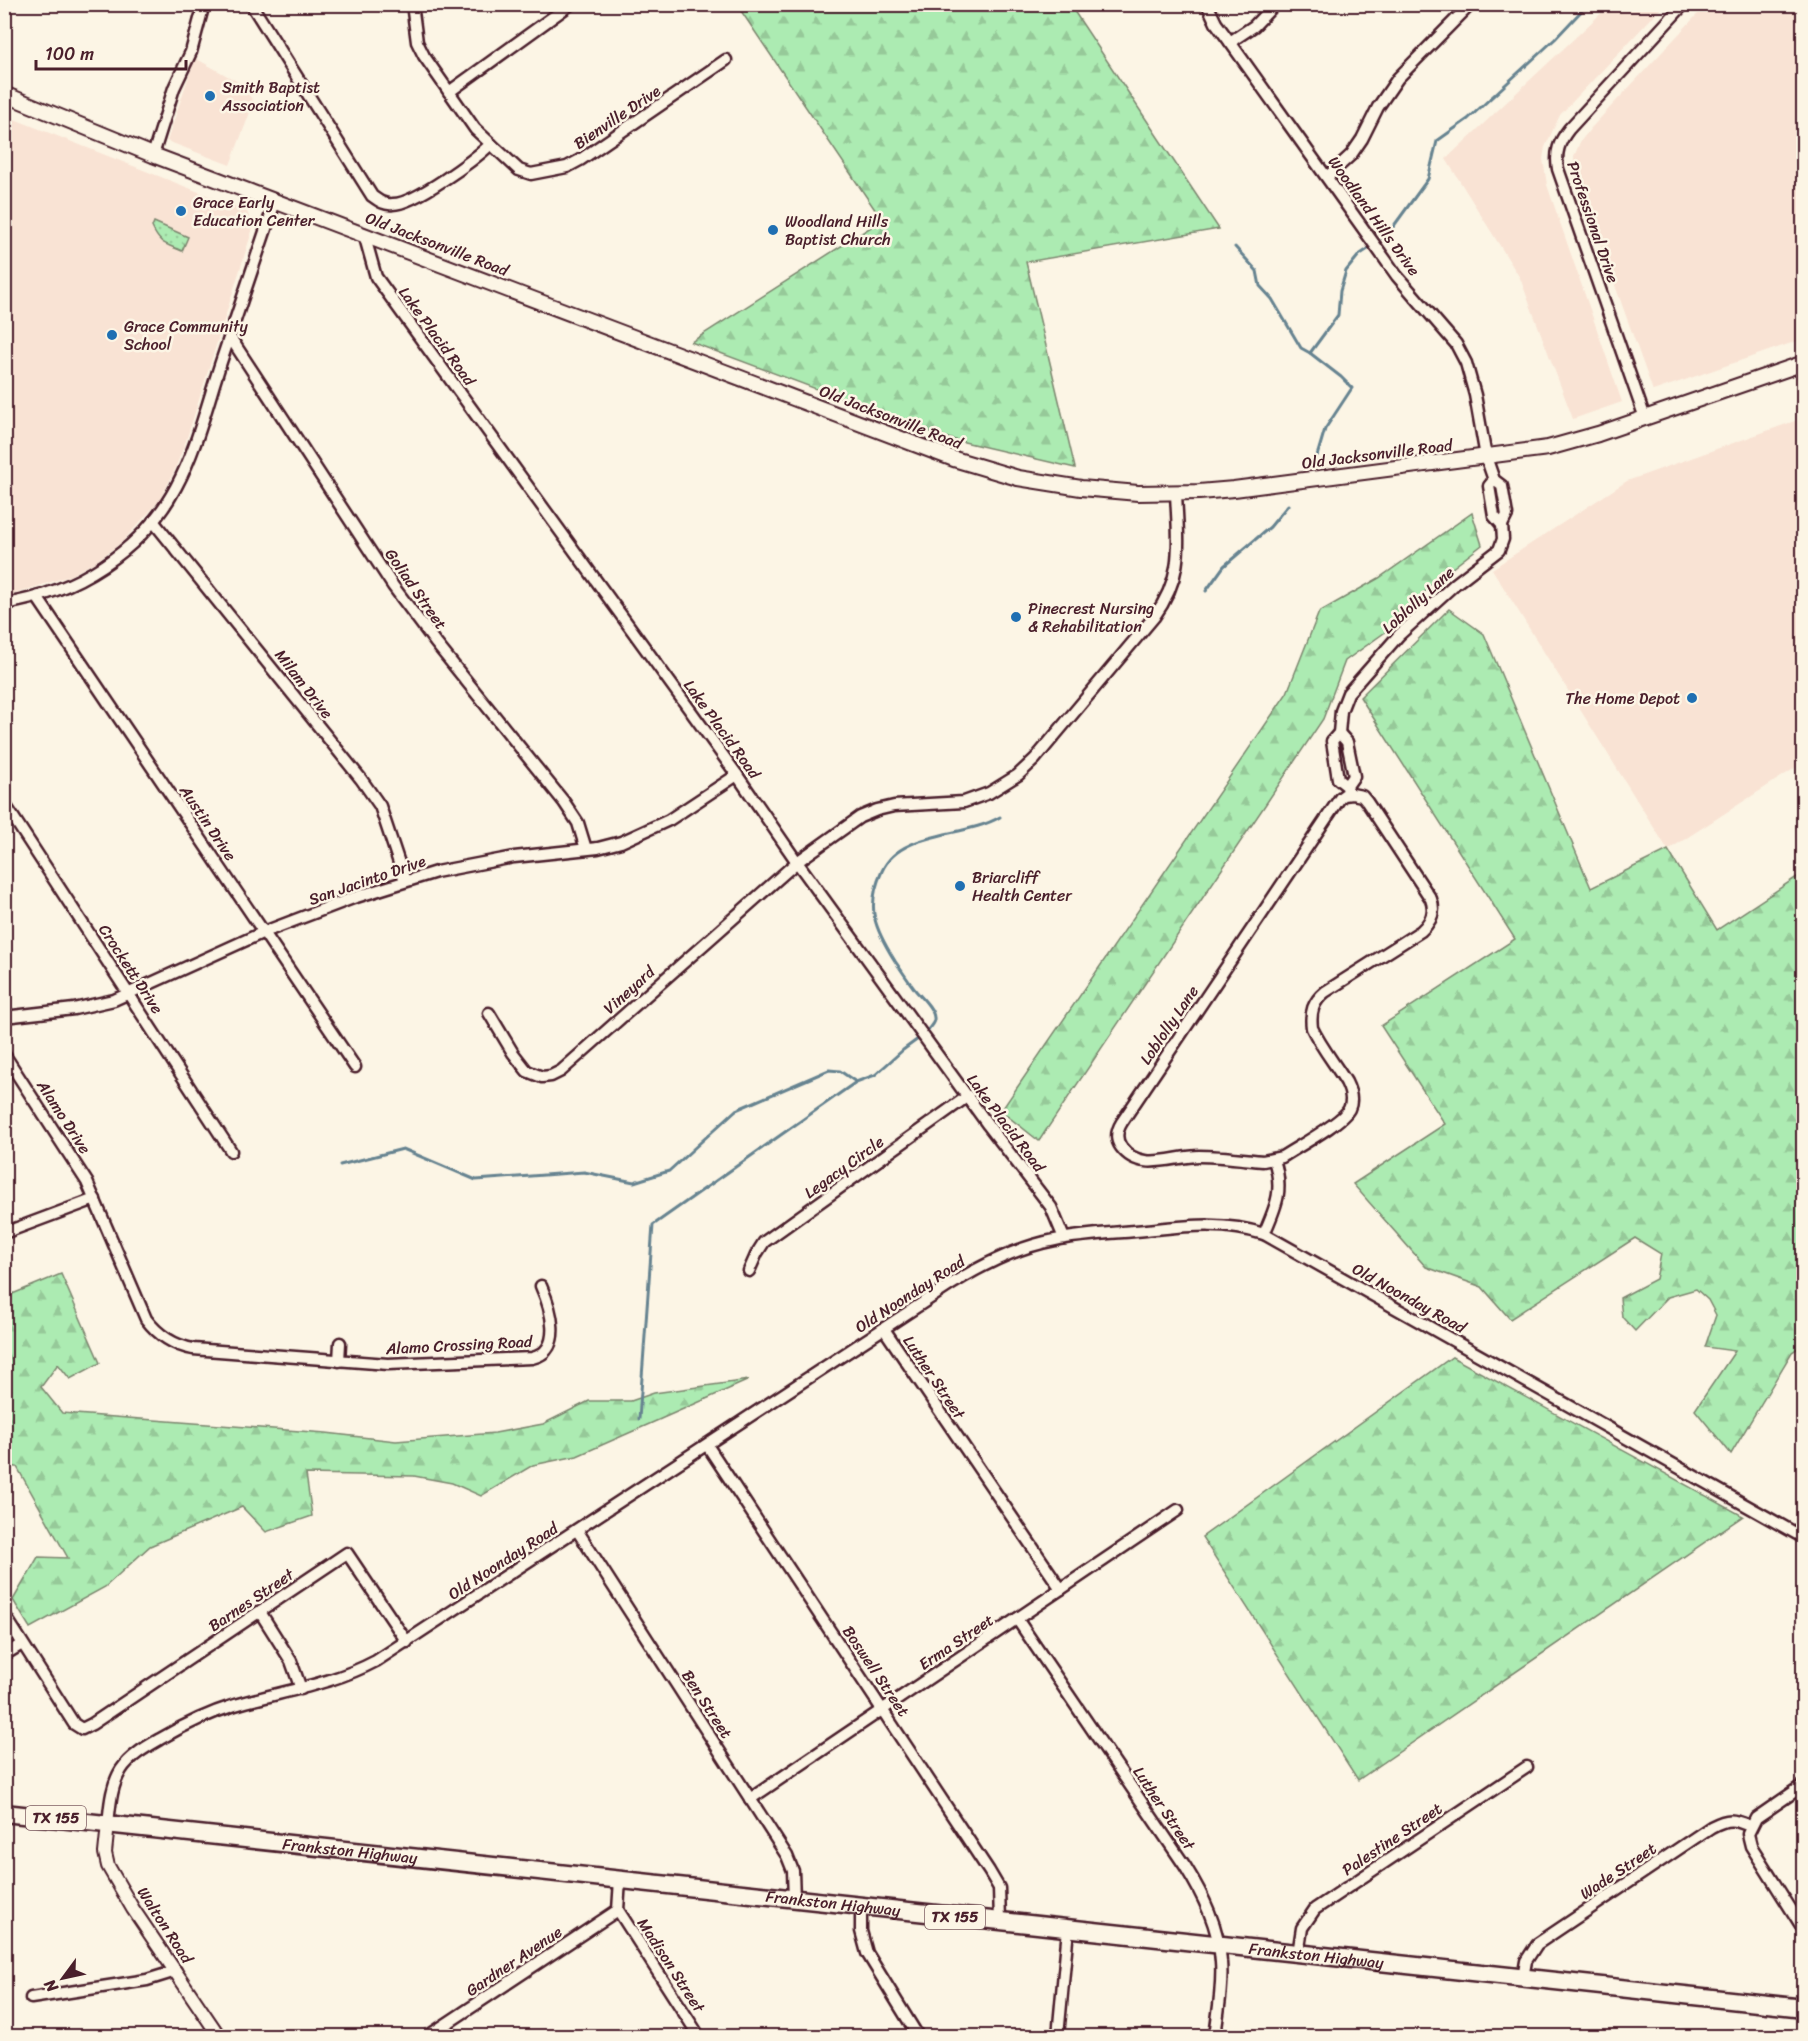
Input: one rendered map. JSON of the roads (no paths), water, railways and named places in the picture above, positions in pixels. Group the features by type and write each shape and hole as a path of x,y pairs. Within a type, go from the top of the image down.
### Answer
{"main road":[{"name":"Old Jacksonville Road","path":"4,94 275,202 970,465 1018,478 1073,487 1138,493 1234,489 1486,457 1561,445 1803,363"},
{"name":"Frankston Highway","path":"4,1813 1803,2008"}],"street":[{"path":"153,155 174,88 191,52 204,4"},
{"path":"251,4 372,196 383,203 396,205 412,198 474,160 491,144"},
{"name":"Bienville Drive","path":"412,4 417,42 449,92 475,129 519,170 531,174 567,167 580,160 726,60"},
{"path":"449,92 571,4"},
{"name":"Woodland Hills Drive","path":"1207,4 1216,23 1397,276 1455,344 1466,363 1475,395 1486,457"},
{"path":"1230,42 1254,26 1275,4"},
{"path":"1327,177 1352,155 1378,107 1398,78 1471,4"},
{"name":"Professional Drive","path":"1645,418 1556,158 1558,148 1569,129 1684,4"},
{"path":"4,604 37,597 99,569 129,545 153,521 171,496 188,461 275,202"},
{"name":"Lake Placid Road","path":"364,234 376,277 737,775 797,862 1051,1207 1064,1238"},
{"name":"Goliad Street","path":"230,337 393,586 435,642 564,802 578,823 586,849"},
{"name":"Loblolly Lane","path":"1274,1160 1195,1156 1144,1162 1137,1160 1122,1149 1117,1136 1118,1129 1347,790 1354,776 1347,742 1339,733 1341,711 1348,693 1406,628 1455,585 1496,554 1502,545 1502,525 1507,515 1502,486 1494,480 1486,457"},
{"path":"797,862 869,813 894,806 944,804 976,798 1000,787 1027,767 1154,617 1166,599 1178,564 1176,493"},
{"name":"Milam Drive","path":"153,521 361,779 380,806 405,881"},
{"name":"Austin Drive","path":"37,597 355,1067"},
{"name":"San Jacinto Drive","path":"4,1017 82,1008 129,994 264,932 352,898 405,881 451,868 621,842 656,827 698,803 737,775"},
{"path":"1264,1234 1279,1197 1279,1178 1274,1160 1333,1124 1349,1109 1349,1088 1312,1028 1313,1006 1325,992 1421,931 1433,914 1431,899 1367,802 1359,795 1347,790"},
{"name":"Crockett Drive","path":"4,803 231,1151"},
{"name":"Vineyard","path":"489,1013 513,1053 527,1071 542,1077 551,1076 572,1062 797,862"},
{"name":"Alamo Drive","path":"4,1054 82,1174 95,1199"},
{"name":"Legacy Circle","path":"749,1271 764,1242 968,1096"},
{"path":"4,1233 95,1199"},
{"name":"Alamo Crossing Road","path":"95,1199 139,1306 149,1324 163,1338 192,1349 401,1364 540,1356 551,1340 552,1314 542,1286"},
{"name":"Old Noonday Road","path":"108,1824 114,1788 120,1771 141,1750 189,1723 219,1710 301,1689 362,1668 407,1642 950,1285 993,1260 1022,1249 1064,1238 1209,1225 1235,1226 1264,1234 1803,1538"},
{"name":"Luther Street","path":"884,1329 1061,1589"},
{"path":"339,1361 340,1343"},
{"name":"Boswell Street","path":"707,1445 995,1882 1000,1896 1000,1921"},
{"name":"Erma Street","path":"750,1799 1178,1510"},
{"name":"Ben Street","path":"578,1530 791,1864 794,1877 794,1899"},
{"name":"Barnes Street","path":"22,1644 74,1724 82,1729 347,1553 407,1642"},
{"path":"260,1612 291,1661 301,1689"},
{"path":"4,1614 22,1644 4,1655"},
{"name":"Luther Street","path":"1017,1619 1185,1866 1207,1906 1220,1946 1222,1974 1215,2037"},
{"name":"Palestine Street","path":"1298,1954 1302,1928 1315,1909 1527,1767"},
{"path":"1803,1785 1756,1818 1748,1834 1751,1846 1803,1930"},
{"name":"Wade Street","path":"1523,1978 1526,1961 1537,1944 1711,1827 1724,1820 1736,1820 1750,1826"},
{"name":"Walton Road","path":"108,1824 105,1853 108,1866 133,1908 219,2037"},
{"path":"618,1910 620,1880"},
{"path":"861,1906 861,1931 867,1953 918,2037"},
{"name":"Gardner Avenue","path":"428,2037 618,1910"},
{"name":"Madison Street","path":"618,1910 699,2037"},
{"path":"1058,2037 1068,1929"},
{"path":"31,1998 147,1980 176,1971"}],"waterway":[{"path":"1382,238 1393,227 1428,179 1437,141 1468,119 1555,39 1588,4"},
{"path":"1235,247 1257,271 1260,286 1272,299 1301,348 1310,353"},
{"path":"1317,456 1325,429 1352,388 1310,353 1338,315 1340,291 1346,271 1359,255 1368,249"},
{"path":"1206,591 1224,566 1270,527 1288,505"},
{"path":"928,1030 934,1021 932,1011 895,961 878,928 873,907 877,884 891,858 903,848 935,836 986,824 1000,817"},
{"path":"639,1419 653,1225 856,1082 875,1075 918,1039"},
{"path":"340,1165 403,1149 476,1180 584,1172 634,1182 669,1171 736,1110 829,1070 840,1071 856,1082"}],"place":[{"name":"Smith Baptist Association","path":"210,96"},
{"name":"Grace Early Education Center","path":"181,211"},
{"name":"Woodland Hills Baptist Church","path":"773,230"},
{"name":"Grace Community School","path":"112,335"},
{"name":"Pinecrest Nursing & Rehabilitation","path":"1016,617"},
{"name":"The Home Depot","path":"1692,698"},
{"name":"Briarcliff Health Center","path":"960,886"}]}
